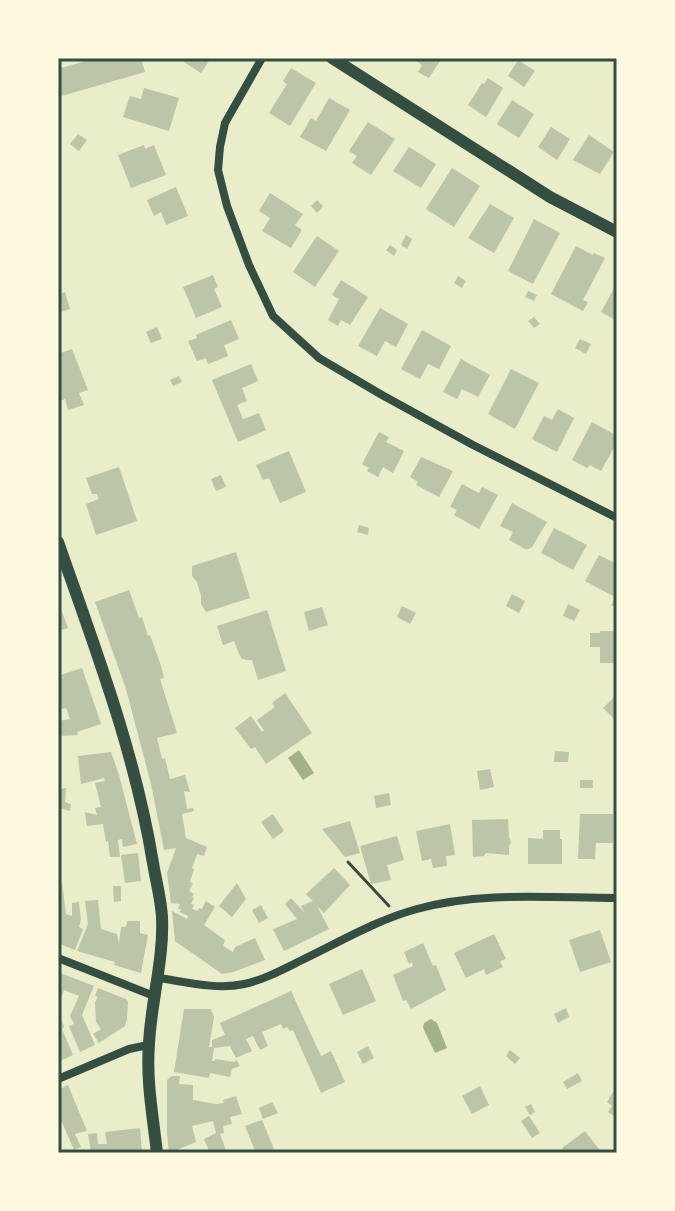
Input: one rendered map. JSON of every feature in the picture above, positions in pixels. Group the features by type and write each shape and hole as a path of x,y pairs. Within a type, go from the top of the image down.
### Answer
{"street":[{"path":"262,58 225,123 218,170 227,206 249,265 273,316 319,358 382,395 617,518"},
{"path":"332,58 550,197 617,232"},
{"path":"58,542 132,762 148,830 162,915 159,978 148,1045 157,1153"},
{"path":"159,978 223,987 244,984 276,973 398,915 430,906 472,899 617,898"},
{"path":"58,958 154,996"},
{"path":"58,1079 129,1049 148,1045"}],"path":[{"path":"348,862 398,915"}],"shaded area":[{"path":"299,750 314,773 303,780 288,758"},
{"path":"431,1019 437,1023 447,1048 435,1053 423,1028 424,1023"}],"building":[{"path":"96,58 141,58 145,72 58,97 58,69"},
{"path":"178,58 211,58 201,73"},
{"path":"412,58 442,58 429,78 418,72 422,65"},
{"path":"518,60 535,71 524,87 508,76"},
{"path":"291,68 316,83 290,126 269,113 287,84 283,81"},
{"path":"488,78 503,88 486,117 468,105"},
{"path":"144,88 179,98 169,131 123,117 130,96 141,99"},
{"path":"329,98 350,110 326,151 300,137 311,118 316,121"},
{"path":"512,100 534,114 519,138 497,124"},
{"path":"368,122 395,139 371,175 352,163 357,156 349,151"},
{"path":"551,127 570,139 557,160 538,147"},
{"path":"78,134 87,140 79,151 70,144"},
{"path":"589,135 614,152 600,174 573,160"},
{"path":"144,145 145,149 154,145 166,175 131,188 118,155"},
{"path":"409,147 436,164 421,188 393,171"},
{"path":"452,168 480,186 454,227 426,209"},
{"path":"176,187 188,216 166,225 161,212 154,216 147,200"},
{"path":"270,193 303,214 295,225 302,230 291,248 262,231 270,218 259,211"},
{"path":"317,200 323,206 317,213 311,206"},
{"path":"490,204 514,218 494,253 468,238"},
{"path":"534,219 560,233 533,284 508,271"},
{"path":"406,235 412,239 407,249 401,245"},
{"path":"317,236 339,251 315,287 293,272"},
{"path":"390,245 397,250 394,256 386,250"},
{"path":"576,246 605,258 583,300 588,302 583,311 551,294"},
{"path":"213,275 218,287 214,289 222,307 196,318 183,287"},
{"path":"458,276 466,281 462,288 454,283"},
{"path":"341,280 368,297 350,325 341,320 338,326 328,320 339,299 332,295"},
{"path":"617,283 617,321 601,312"},
{"path":"528,291 537,295 534,301 525,297"},
{"path":"65,292 70,309 58,313 58,295"},
{"path":"380,308 408,324 396,347 385,341 377,356 358,346"},
{"path":"534,317 540,324 534,328 528,321"},
{"path":"231,320 239,339 224,345 228,356 208,364 206,358 197,361 188,341"},
{"path":"157,327 162,339 151,343 146,332"},
{"path":"422,330 451,346 439,369 428,364 420,379 401,369"},
{"path":"580,339 591,344 586,354 575,348"},
{"path":"72,349 88,390 79,393 84,405 68,410 65,399 60,401 58,396 58,354"},
{"path":"461,359 490,375 478,397 462,389 457,399 443,392"},
{"path":"251,364 258,381 242,388 247,401 237,405 243,419 259,413 266,430 238,442 212,380"},
{"path":"511,369 539,383 515,429 488,414"},
{"path":"179,376 182,382 173,386 170,380"},
{"path":"558,409 574,418 557,452 532,439 544,416 552,420"},
{"path":"592,422 617,436 617,442 601,471 572,460"},
{"path":"379,432 389,437 386,442 404,451 393,473 383,467 378,477 362,464"},
{"path":"289,451 306,492 280,503 269,478 263,480 256,465"},
{"path":"421,457 453,471 439,497 416,485 418,482 410,477"},
{"path":"119,467 137,521 96,535 86,504 99,499 97,494 92,494 86,478"},
{"path":"221,475 226,487 216,491 211,479"},
{"path":"462,484 479,493 482,487 498,495 479,529 454,515 457,510 450,507"},
{"path":"512,503 547,522 529,549 509,540 513,532 500,526"},
{"path":"359,525 369,528 368,535 357,532"},
{"path":"554,528 587,545 573,570 541,553"},
{"path":"236,552 250,598 206,612 201,604 197,582 192,576 192,566"},
{"path":"599,555 617,564 617,608 611,605 615,597 585,581"},
{"path":"129,590 161,666 164,678 160,679 177,733 157,738 162,759 165,758 170,779 185,775 190,792 184,791 187,809 193,808 194,811 182,814 186,838 207,847 204,856 197,854 192,868 190,882 193,883 189,891 194,894 192,909 202,909 206,901 215,907 204,925 225,940 223,946 233,952 235,947 255,938 265,960 233,972 222,974 175,941 172,911 187,919 188,916 178,909 180,904 171,903 167,873 176,848 164,850 151,784 126,689 95,602"},
{"path":"512,594 525,601 519,613 506,606"},
{"path":"58,601 68,628 58,631"},
{"path":"568,604 580,610 574,621 563,616"},
{"path":"402,606 416,613 410,624 397,617"},
{"path":"322,607 328,625 309,631 304,612"},
{"path":"267,610 286,671 258,680 252,660 241,658 234,641 223,645 217,626"},
{"path":"617,631 617,663 600,663 600,647 590,647 590,633"},
{"path":"82,668 101,724 77,732 78,735 58,736 58,721 70,719 66,708 58,710 58,676"},
{"path":"285,693 312,733 266,764 255,747 251,749 235,728 251,716 262,732 264,730 257,720 275,707 272,703"},
{"path":"617,694 617,722 603,708"},
{"path":"555,751 569,752 568,762 554,762"},
{"path":"111,752 137,844 123,847 122,839 118,840 120,857 110,857 103,824 87,826 85,812 97,815 95,808 101,807 95,783 105,781 104,778 81,784 78,756"},
{"path":"490,769 494,787 480,790 477,771"},
{"path":"580,780 593,780 593,788 580,788"},
{"path":"66,788 65,802 71,804 70,811 59,808 61,800 58,799 58,789"},
{"path":"389,793 391,805 376,808 374,796"},
{"path":"273,814 284,831 273,839 261,822"},
{"path":"580,814 613,814 613,843 596,843 595,859 578,859"},
{"path":"508,819 509,855 486,853 473,857 472,820"},
{"path":"350,821 360,853 345,857 322,829"},
{"path":"450,824 455,855 446,856 447,866 433,868 431,859 422,861 416,831"},
{"path":"543,830 560,830 562,864 528,864 528,838 543,839"},
{"path":"397,836 404,860 387,865 391,880 371,884 360,846"},
{"path":"138,853 141,881 125,883 121,855"},
{"path":"334,868 350,885 324,913 317,906 329,929 284,951 273,929 297,919 285,904 291,898 305,913 301,906 313,901 306,894"},
{"path":"62,883 66,914 72,916 72,903 79,902 79,927 83,929 75,950 58,943 58,884"},
{"path":"237,883 246,899 232,917 219,906"},
{"path":"113,886 121,886 121,901 114,902"},
{"path":"98,900 101,929 117,934 119,943 121,927 126,927 127,921 140,921 140,933 148,935 141,973 77,951 88,924 85,901"},
{"path":"261,905 268,918 259,923 252,910"},
{"path":"600,930 611,962 580,972 569,940"},
{"path":"494,934 506,959 500,961 503,967 486,975 484,969 466,978 454,953"},
{"path":"423,943 446,990 411,1009 406,1000 403,1001 393,975 413,966 404,952"},
{"path":"362,969 376,1001 343,1015 329,984"},
{"path":"58,972 94,986 82,1015 95,1045 80,1052 69,1026 74,1024 70,1016 79,996 64,990 58,1006"},
{"path":"98,988 128,1002 125,1026 99,1043 93,1034 101,1029 96,1022 95,1002 98,997 95,996"},
{"path":"291,991 321,1056 331,1051 345,1082 321,1093 293,1030 283,1029 281,1024 262,1032 268,1046 260,1050 253,1036 246,1039 252,1051 236,1058 230,1046 214,1048 212,1061 237,1060 240,1066 232,1069 230,1077 210,1073 209,1078 174,1072 184,1009 211,1009 214,1017 209,1047 212,1047 212,1040 225,1035 220,1023"},
{"path":"566,1008 569,1017 558,1023 554,1014"},
{"path":"58,1012 73,1055 58,1062"},
{"path":"368,1046 374,1058 363,1064 357,1052"},
{"path":"510,1050 520,1058 515,1064 506,1056"},
{"path":"578,1073 582,1081 567,1089 563,1082"},
{"path":"180,1076 179,1084 193,1085 193,1100 216,1104 236,1096 242,1114 230,1117 232,1124 223,1126 224,1133 220,1134 227,1153 210,1153 204,1139 216,1133 213,1121 192,1126 196,1142 169,1153 167,1080"},
{"path":"68,1085 87,1131 75,1134 81,1147 74,1150 62,1122 58,1124 58,1090"},
{"path":"480,1086 489,1105 472,1114 462,1096"},
{"path":"613,1092 617,1095 617,1118 608,1112 612,1106 607,1102"},
{"path":"272,1102 278,1113 263,1119 259,1108"},
{"path":"531,1104 535,1112 530,1115 525,1107"},
{"path":"529,1116 540,1133 532,1138 521,1121"},
{"path":"262,1120 274,1149 256,1153 245,1126"},
{"path":"140,1128 142,1153 91,1152 88,1134 97,1133 98,1144 107,1144 105,1132"},
{"path":"585,1131 602,1153 566,1153 562,1148"}]}
